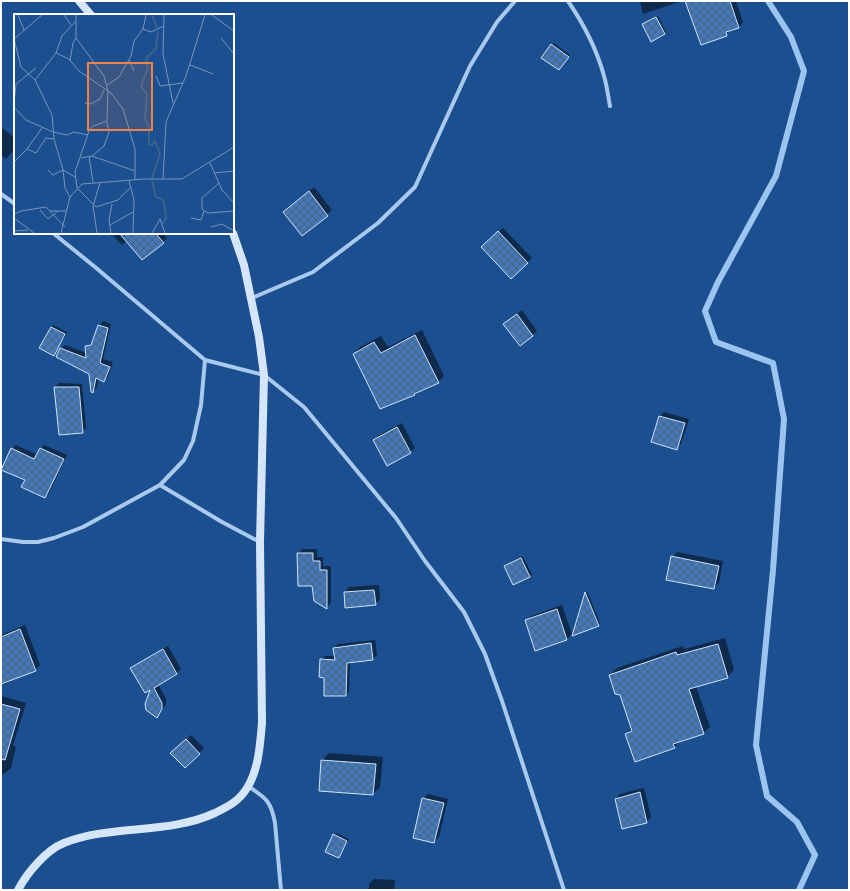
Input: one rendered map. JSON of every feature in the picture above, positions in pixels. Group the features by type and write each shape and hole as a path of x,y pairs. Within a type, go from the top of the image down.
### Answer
{"street":[{"path":"79,1 90,14"},
{"path":"252,298 313,272 378,223 415,187 470,66 496,22 515,1"},
{"path":"568,1 584,27 596,53 604,76 610,106"},
{"path":"1,194 14,203"},
{"path":"54,234 205,360 264,375 304,407 396,518 425,561 464,612 485,654 502,701 564,890"},
{"path":"18,890 32,867 62,843 90,835 180,825 203,818 227,807 239,800 248,786 257,762 262,723 260,542 264,375 252,298 244,265 233,234"},
{"path":"1,539 38,542 54,538 83,527 160,485 184,460 193,441 201,404 205,360"},
{"path":"160,485 222,522 260,542"},
{"path":"248,786 266,800 271,806 275,823 282,890"}],"building":[{"path":"685,1 730,1 739,28 726,32 727,36 701,45"},
{"path":"656,17 665,34 651,42 642,24"},
{"path":"551,44 569,57 559,70 541,58"},
{"path":"309,191 328,216 302,236 283,212"},
{"path":"498,231 528,263 511,279 481,247"},
{"path":"120,234 156,234 164,243 142,260"},
{"path":"517,314 533,336 520,346 503,324"},
{"path":"98,325 108,328 100,363 110,367 104,382 96,378 93,393 91,392 89,374 56,357 60,348 86,358 85,346 91,345"},
{"path":"51,327 65,334 54,356 39,348"},
{"path":"415,335 439,383 414,394 415,395 380,409 353,354 374,342 381,353"},
{"path":"54,387 79,387 83,433 59,435"},
{"path":"659,416 685,423 677,450 651,442"},
{"path":"397,427 411,453 387,466 373,440"},
{"path":"11,448 34,459 40,448 64,459 45,498 21,487 25,480 1,470"},
{"path":"297,553 313,553 313,561 320,561 320,570 327,570 327,609 314,601 312,586 298,586"},
{"path":"671,556 719,566 714,589 666,580"},
{"path":"521,558 530,577 513,585 504,566"},
{"path":"374,590 376,605 345,608 344,592"},
{"path":"585,592 599,626 572,636"},
{"path":"557,609 567,640 535,651 525,620"},
{"path":"20,629 36,671 1,684 1,637"},
{"path":"371,643 373,660 347,663 346,696 324,696 324,678 319,677 320,659 335,660 333,648"},
{"path":"718,644 728,678 689,689 704,734 673,744 675,748 635,762 625,734 632,731 620,695 615,694 609,675 676,652 677,655"},
{"path":"163,649 177,674 154,688 162,703 162,709 157,718 146,710 145,704 150,690 145,693 130,668"},
{"path":"1,704 20,709 5,760 1,759"},
{"path":"186,739 200,754 185,768 170,753"},
{"path":"321,760 376,764 373,795 319,791"},
{"path":"640,792 647,823 622,829 615,799"},
{"path":"422,798 444,803 434,843 413,838"},
{"path":"333,834 347,841 339,858 325,852"}],"waterway":[{"path":"768,1 791,37 804,71 776,176 718,282 705,311 716,342 773,363 784,419 773,570 756,745 767,796 797,822 815,855 799,890"}]}
